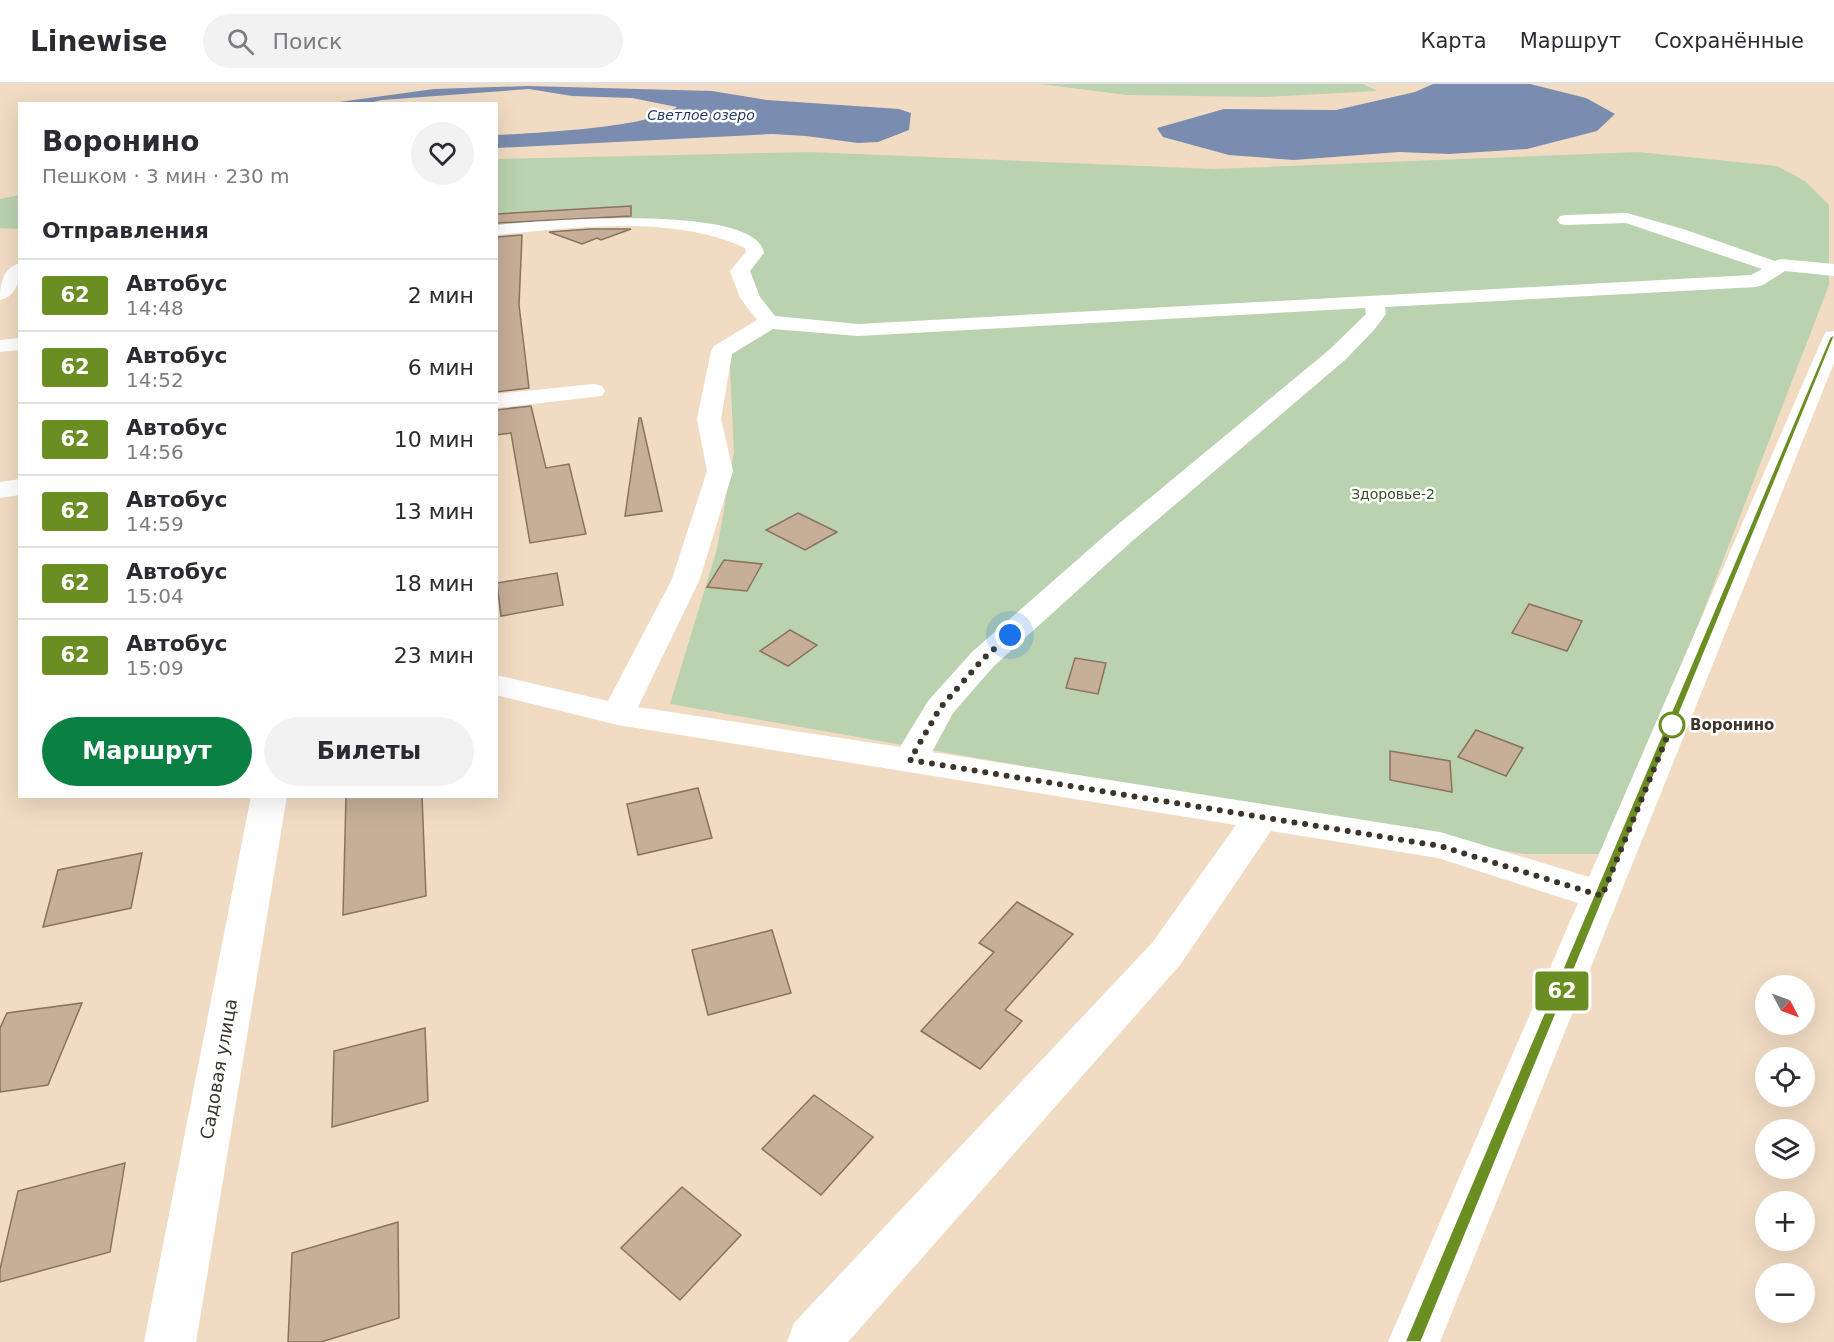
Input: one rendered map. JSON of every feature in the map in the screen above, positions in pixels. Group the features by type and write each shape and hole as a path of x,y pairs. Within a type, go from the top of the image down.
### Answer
{"street":[{"path":"1566,220 1627,218 1777,268"},
{"path":"498,230 622,223 667,224 706,228 743,238 754,245 755,254 740,271 750,298 769,322"},
{"path":"618,714 686,579 720,471 709,419 722,351 769,322 858,330 1756,281 1781,265 1834,270"},
{"path":"0,294 18,272"},
{"path":"910,760 940,708 983,659 1120,537 1337,355 1376,314 1373,302"},
{"path":"1414,1342 1834,337"},
{"path":"0,346 18,344"},
{"path":"498,401 594,391"},
{"path":"0,490 18,487"},
{"path":"498,685 618,714 1440,846 1602,896"},
{"name":"Садовая улица","path":"170,1342 269,798"},
{"path":"813,1342 1166,954 1262,816"}],"green space":[{"path":"1040,84 1363,84 1377,91 1266,97 1127,95"},
{"name":"Здоровье-2","path":"809,152 1215,169 1638,152 1777,166 1805,181 1829,205 1829,285 1610,854 1524,854 670,704 717,549 734,452 729,350 768,327 748,271 763,251 758,243 745,236 699,224 498,227 498,159"},
{"path":"18,195 18,229 0,228 0,199"}],"water":[{"path":"1433,84 1530,84 1586,98 1615,114 1597,131 1527,149 1449,154 1399,152 1294,160 1229,155 1163,137 1157,128 1224,109 1336,110 1415,92"},
{"name":"Светлое озеро","path":"528,86 712,91 767,100 899,109 911,113 909,130 878,142 858,143 772,134 498,148 498,135 619,125 664,114 677,107 632,98 572,96 529,89 373,102 339,102 434,89"}],"building":[{"path":"631,206 631,216 498,223 498,214"},
{"path":"631,229 582,244 549,232"},
{"path":"522,235 519,305 529,388 498,392 498,237"},
{"path":"531,406 546,468 569,464 586,534 530,543 511,433 498,435 498,410"},
{"path":"639,418 641,418 662,511 625,516"},
{"path":"798,513 837,532 805,550 766,530"},
{"path":"724,560 762,564 747,591 707,587"},
{"path":"557,573 563,605 501,616 498,583"},
{"path":"1529,604 1582,621 1567,651 1512,633"},
{"path":"790,630 817,645 788,666 760,651"},
{"path":"1075,658 1106,663 1098,694 1066,688"},
{"path":"1476,730 1523,748 1506,776 1458,757"},
{"path":"1390,751 1450,761 1452,792 1390,780"},
{"path":"698,788 712,838 638,855 627,804"},
{"path":"346,798 422,798 426,896 343,915"},
{"path":"142,853 131,908 43,927 58,870"},
{"path":"1017,902 1073,934 1005,1010 1022,1021 980,1069 921,1031 994,952 979,943"},
{"path":"772,930 791,993 708,1015 692,950"},
{"path":"82,1003 48,1085 0,1092 0,1028 7,1013"},
{"path":"425,1028 428,1101 332,1127 334,1051"},
{"path":"814,1095 873,1137 821,1195 762,1149"},
{"path":"125,1163 110,1252 0,1282 0,1269 18,1191"},
{"path":"682,1187 741,1235 680,1300 621,1248"},
{"path":"398,1222 399,1318 321,1342 288,1342 292,1253"}],"bus line":[{"name":"62","path":"1414,1342 1834,337"}],"place":[{"name":"Воронино","path":"1672,725"}],"route":[{"path":"1010,635 983,659 940,708 910,760 1440,846 1602,896 1672,725"}]}
